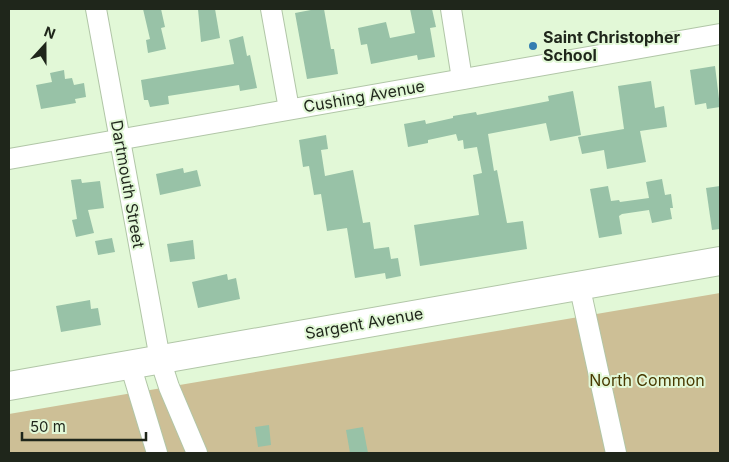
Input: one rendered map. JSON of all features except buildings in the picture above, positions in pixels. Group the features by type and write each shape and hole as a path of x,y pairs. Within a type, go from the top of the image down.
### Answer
{"street":[{"name":"Dartmouth Street","path":"96,9 160,359 169,387 197,453"},
{"path":"271,9 289,109"},
{"path":"451,9 462,79"},
{"name":"Cushing Avenue","path":"9,159 720,34"},
{"name":"Sargent Avenue","path":"9,386 579,284 720,261"},
{"path":"579,284 616,453"},
{"path":"130,364 157,453"}],"green space":[{"name":"North Common","path":"720,293 720,453 9,453 9,414"}],"place":[{"name":"Saint Christopher School","path":"533,46"}]}
